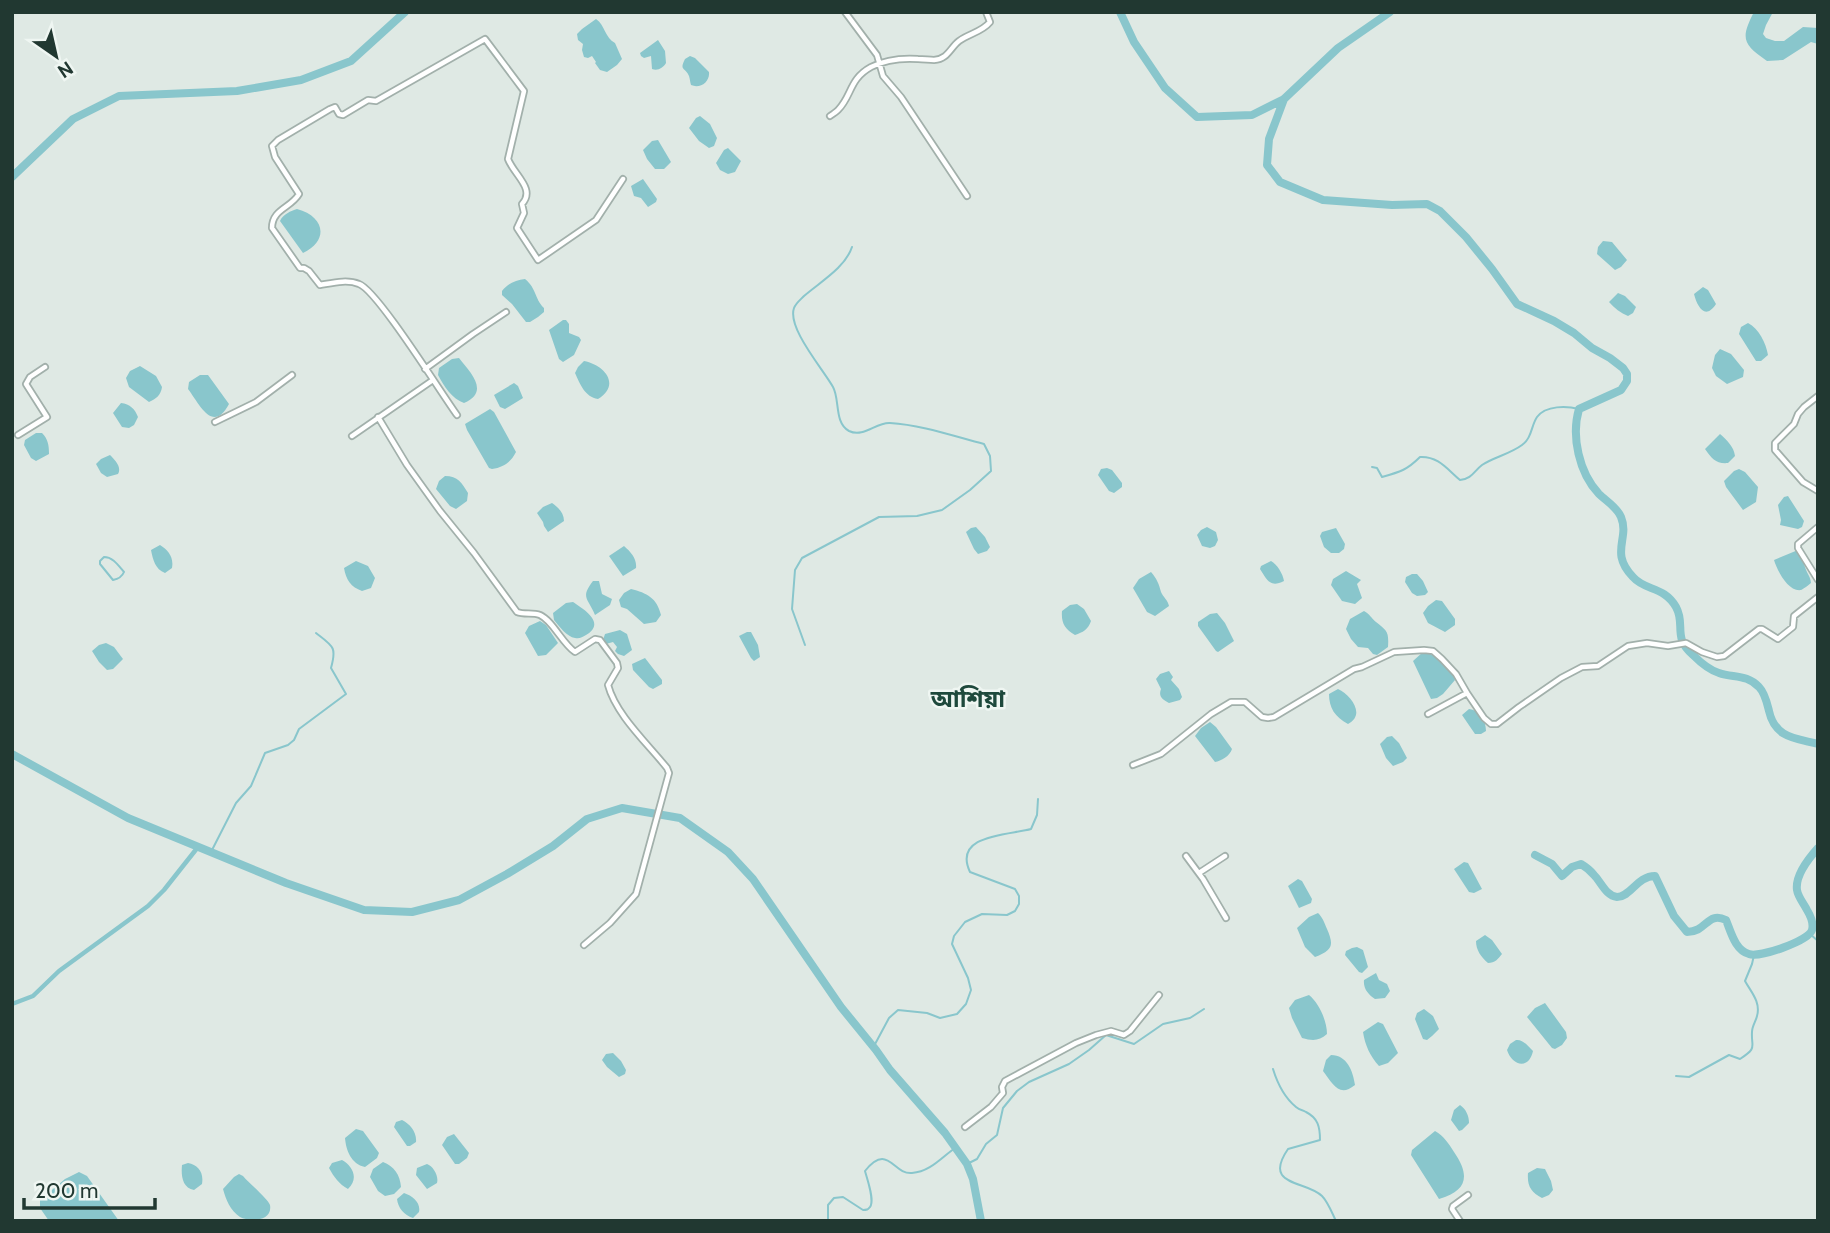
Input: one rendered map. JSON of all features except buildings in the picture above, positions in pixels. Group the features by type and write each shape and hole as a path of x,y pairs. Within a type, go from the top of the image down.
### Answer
{"street":[{"path":"845,12 877,55 883,76 901,97 967,196"},
{"path":"830,116 839,109 861,74 879,64 902,59 942,58 957,43 988,25 990,22 986,12"},
{"path":"457,415 368,289 346,282 320,285 309,271 300,268 272,228 272,222 278,212 297,199 299,194 275,157 272,146 330,108 335,107 343,115 368,100 376,101 485,39 524,91 508,159 528,192 528,198 522,204 524,213 517,228 538,260 596,220 623,179"},
{"path":"425,369 506,312"},
{"path":"18,436 47,417 26,384 30,377 45,367"},
{"path":"215,422 256,402 292,376"},
{"path":"352,436 433,380"},
{"path":"1818,396 1804,407 1794,424 1774,447 1804,482 1818,491"},
{"path":"378,417 407,465 517,612 539,615 575,652 595,639 600,640 618,668 608,685 611,697 669,773 636,894 584,945"},
{"path":"1818,527 1798,544 1818,580"},
{"path":"1133,765 1161,754 1211,714 1231,702 1245,702 1268,719 1354,669 1394,652 1433,651 1456,674 1484,718 1490,724 1497,724 1550,685 1582,667 1598,666 1628,646 1686,643 1717,657 1724,656 1759,629 1779,639 1793,627 1794,616 1818,597"},
{"path":"1429,714 1467,692"},
{"path":"1186,856 1226,918"},
{"path":"1199,873 1225,856"},
{"path":"965,1127 991,1107 1003,1093 1005,1081 1096,1035 1111,1031 1124,1035 1159,995"},
{"path":"1460,1221 1452,1209 1468,1195"}],"water":[{"path":"1754,12 1773,12 1763,34 1766,38 1784,41 1803,27 1818,28 1818,44 1811,42 1783,60 1767,61 1753,50 1746,40"},
{"path":"596,19 615,43 622,59 607,72 600,70 592,56 584,57 583,44 578,40 577,34"},
{"path":"658,40 665,51 666,63 660,69 654,70 651,56 644,58 640,53"},
{"path":"690,56 709,72 708,79 701,85 691,85 683,67 685,59"},
{"path":"700,116 710,124 717,138 714,146 709,148 699,141 689,128"},
{"path":"658,140 671,162 664,169 655,169 643,150 652,141"},
{"path":"728,148 741,161 735,172 728,174 720,170 716,163"},
{"path":"643,179 657,199 648,207 641,198 634,196 631,186"},
{"path":"297,209 313,217 320,229 317,242 303,253 280,221"},
{"path":"1603,241 1612,242 1627,260 1621,267 1615,270 1597,254"},
{"path":"525,279 544,308 544,312 530,322 526,322 502,295 502,291 510,284"},
{"path":"1703,287 1708,290 1716,304 1708,311 1699,307 1694,294"},
{"path":"1618,293 1636,307 1628,316 1609,302"},
{"path":"563,320 569,324 569,333 581,340 574,355 563,362 559,359 549,330"},
{"path":"1748,323 1759,333 1766,346 1768,355 1761,361 1756,361 1739,334 1741,327"},
{"path":"1720,349 1731,354 1744,370 1743,377 1727,384 1716,376 1712,368 1715,355"},
{"path":"459,358 473,376 477,388 472,399 464,403 452,395 438,375 439,368 452,359"},
{"path":"584,361 592,363 608,376 608,388 598,399 586,393 575,373"},
{"path":"140,366 156,376 162,387 158,396 149,402 129,387 126,378 130,371"},
{"path":"200,375 208,375 229,404 218,417 207,414 188,389 189,382"},
{"path":"514,383 523,398 505,409 500,407 494,395"},
{"path":"121,403 132,407 138,417 129,428 122,427 113,413"},
{"path":"490,409 516,452 507,463 492,469 465,424"},
{"path":"36,433 42,433 46,438 49,454 36,461 31,458 24,445 25,440"},
{"path":"1720,434 1730,444 1735,456 1728,463 1715,460 1705,449"},
{"path":"110,455 119,471 118,474 107,477 96,464"},
{"path":"1101,469 1112,470 1122,483 1122,487 1114,493 1109,491 1098,475"},
{"path":"1739,469 1758,487 1756,502 1743,510 1724,481"},
{"path":"445,476 459,481 468,493 467,501 456,509 450,506 436,489"},
{"path":"1788,496 1804,521 1798,529 1780,525 1778,505"},
{"path":"552,503 560,510 564,521 548,532 537,513"},
{"path":"976,527 990,547 978,554 966,532"},
{"path":"1207,527 1216,532 1218,540 1215,546 1210,548 1202,546 1197,535"},
{"path":"1336,528 1345,544 1344,549 1339,553 1331,553 1324,547 1320,536 1322,532"},
{"path":"160,545 172,560 172,568 165,573 157,567 151,550"},
{"path":"624,546 633,556 636,568 623,576 609,556"},
{"path":"1798,550 1804,556 1804,565 1811,583 1801,590 1788,584 1774,560"},
{"path":"356,561 368,566 375,578 371,588 362,591 348,579 344,568"},
{"path":"1271,561 1284,581 1275,584 1269,582 1260,569"},
{"path":"1346,571 1361,580 1357,584 1362,598 1355,604 1342,601 1331,585 1333,579"},
{"path":"1151,572 1169,606 1155,616 1147,612 1133,588 1139,579"},
{"path":"1417,574 1423,581 1428,592 1425,595 1417,596 1412,593 1405,582 1406,577"},
{"path":"593,581 599,581 602,594 612,599 610,605 595,615 586,595"},
{"path":"631,589 654,600 661,615 656,622 644,624 621,607 619,600"},
{"path":"1436,600 1442,601 1455,619 1455,625 1445,632 1428,623 1423,613"},
{"path":"573,602 594,621 592,630 580,638 569,636 554,620 553,613 566,603"},
{"path":"1077,604 1084,609 1091,621 1085,630 1075,635 1064,625 1062,611"},
{"path":"1364,611 1388,634 1388,647 1377,655 1368,648 1358,647 1346,629 1350,619"},
{"path":"1217,613 1234,641 1218,652 1198,626 1198,622"},
{"path":"540,621 546,625 558,643 546,655 538,656 525,633 529,626"},
{"path":"620,630 627,634 632,650 624,656 615,651 617,647 613,642 606,644 603,640 605,634"},
{"path":"751,632 758,645 760,657 754,661 739,636"},
{"path":"106,643 114,647 123,659 113,669 107,670 92,651"},
{"path":"1423,652 1443,662 1451,670 1455,680 1437,698 1431,699 1413,661"},
{"path":"645,658 662,680 662,684 653,689 633,670 632,664"},
{"path":"1169,671 1173,677 1171,680 1182,697 1169,703 1161,696 1156,679 1160,674"},
{"path":"1338,689 1355,705 1356,716 1348,724 1336,715 1330,704 1329,694"},
{"path":"1469,709 1481,716 1486,731 1475,734 1462,715"},
{"path":"1210,722 1232,749 1225,758 1215,762 1195,736"},
{"path":"1392,736 1407,758 1393,766 1380,744"},
{"path":"1464,862 1468,863 1482,889 1474,893 1469,892 1454,869"},
{"path":"1298,879 1302,881 1312,899 1311,903 1299,908 1288,886"},
{"path":"1318,913 1331,943 1329,949 1315,957 1305,947 1297,928"},
{"path":"1485,935 1502,954 1490,963 1481,956 1476,944 1476,941"},
{"path":"1357,947 1363,950 1368,967 1362,973 1345,955 1346,951"},
{"path":"1376,973 1390,991 1385,998 1375,999 1364,986 1364,980"},
{"path":"1309,995 1319,1007 1327,1029 1327,1034 1316,1040 1302,1038 1289,1008 1295,1000"},
{"path":"1545,1003 1566,1032 1567,1038 1555,1049 1527,1017 1535,1008"},
{"path":"1424,1009 1433,1016 1439,1029 1427,1040 1423,1039 1415,1019 1417,1013"},
{"path":"1378,1022 1383,1024 1398,1053 1388,1063 1379,1066 1368,1050 1363,1032"},
{"path":"1516,1040 1523,1042 1533,1051 1524,1063 1513,1060 1507,1050"},
{"path":"613,1053 626,1070 625,1074 619,1077 602,1060 606,1054"},
{"path":"1331,1055 1341,1058 1351,1069 1355,1085 1349,1089 1337,1088 1323,1071 1326,1060"},
{"path":"1460,1105 1467,1113 1469,1123 1459,1131 1451,1120 1454,1110"},
{"path":"402,1120 410,1126 415,1135 416,1142 410,1146 407,1146 394,1127 396,1122"},
{"path":"356,1129 363,1131 379,1153 377,1158 365,1167 353,1160 347,1147 345,1138"},
{"path":"1435,1131 1450,1146 1464,1175 1461,1187 1456,1192 1439,1199 1411,1155 1412,1150"},
{"path":"454,1134 469,1153 459,1164 455,1164 442,1145 447,1137"},
{"path":"342,1160 349,1166 354,1177 348,1189 337,1180 329,1168 332,1163"},
{"path":"383,1162 396,1172 401,1187 394,1194 385,1196 378,1191 370,1177 373,1169"},
{"path":"427,1164 435,1172 437,1183 427,1189 416,1175 417,1168"},
{"path":"182,1165 195,1165 202,1176 202,1184 194,1190 187,1187 182,1177"},
{"path":"1537,1168 1545,1169 1553,1190 1542,1198 1532,1191 1528,1182 1528,1173"},
{"path":"79,1172 87,1176 119,1221 49,1221 40,1208 40,1200 65,1179"},
{"path":"239,1174 269,1202 270,1211 264,1218 244,1219 229,1204 223,1189"},
{"path":"404,1193 418,1203 419,1212 413,1218 404,1213 399,1205 397,1199"}],"waterway":[{"path":"12,177 73,119 119,96 237,91 301,80 351,61 405,12"},
{"path":"1120,12 1134,42 1165,88 1197,117 1252,115 1284,99 1338,48 1390,12"},
{"path":"1284,99 1269,139 1267,165 1280,182 1323,200 1392,205 1427,204 1440,211 1466,237 1517,304 1574,333 1623,368 1627,381 1621,390 1579,409 1576,431 1578,454 1586,476 1621,517 1621,553 1626,568 1643,585 1671,600 1679,613 1681,637 1687,649 1715,672 1745,678 1759,687 1766,698 1772,720 1781,732 1818,744"},
{"path":"805,645 792,609 795,570 802,558 879,517 917,516 942,510 991,471 990,456 984,444 902,424 885,423 860,433 854,433 844,427 839,417 833,387 807,348 793,316 797,303 844,262 852,247"},
{"path":"1372,467 1377,468 1382,477 1403,470 1420,457 1426,457 1442,464 1460,480 1464,479 1487,462 1522,445 1541,413 1557,407 1579,409"},
{"path":"104,557 113,560 120,567 124,572 121,576 113,580 100,564 104,557"},
{"path":"211,852 236,803 251,786 265,753 288,745 294,740 299,729 346,694 331,668 334,656 332,648 316,633"},
{"path":"12,754 128,818 286,883 364,910 412,912 459,900 553,846 587,819 622,808 680,818 728,852 753,879 841,1007 890,1070 945,1133 967,1164 973,1179 981,1221"},
{"path":"874,1046 889,1018 898,1010 927,1013 940,1018 957,1014 966,1004 971,990 952,944 954,936 965,922 982,914 1007,915 1015,911 1019,904 1015,889 970,872 967,859 969,850 986,838 1031,829 1037,815 1038,799"},
{"path":"12,1004 33,996 59,971 148,906 198,847"},
{"path":"1535,855 1552,864 1562,876 1572,867 1581,864 1607,891 1617,897 1626,894 1643,879 1655,876 1674,916 1687,932 1699,929 1715,918 1726,920 1740,949 1754,955 1793,943 1812,930 1811,919 1797,885 1803,867 1818,848"},
{"path":"1810,934 1818,941"},
{"path":"1676,1076 1689,1077 1729,1055 1740,1059 1751,1049 1758,1006 1745,981 1754,955"},
{"path":"967,1164 977,1159 986,1144 997,1135 1003,1108 1017,1091 1029,1082 1069,1064 1106,1035 1134,1044 1163,1024 1190,1018 1204,1009"},
{"path":"1273,1069 1288,1099 1316,1120 1320,1135 1320,1140 1288,1149 1281,1161 1280,1170 1289,1181 1322,1196 1336,1221"},
{"path":"828,1221 828,1205 834,1198 843,1197 863,1210 869,1209 871,1196 865,1171 879,1159 885,1159 905,1172 912,1173 930,1167 955,1148"}],"district":[{"name":"আশিয়া","path":"968,699"}]}
